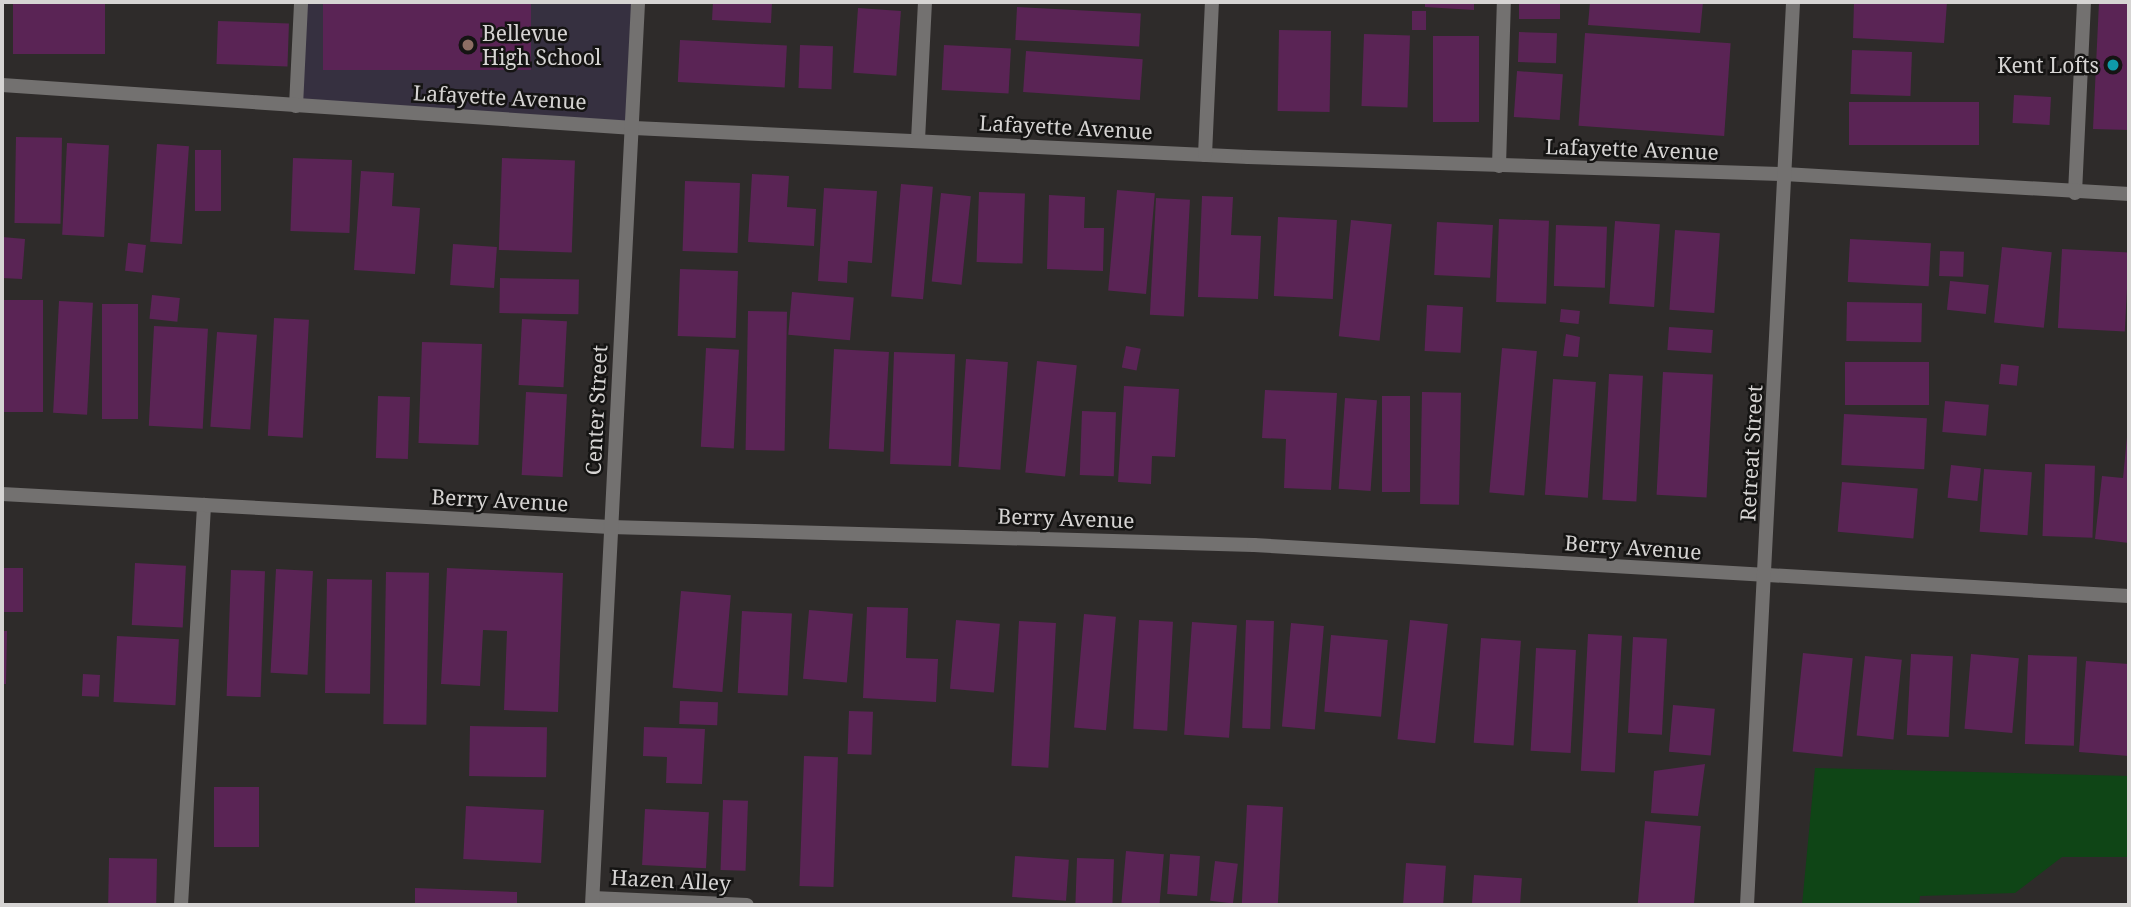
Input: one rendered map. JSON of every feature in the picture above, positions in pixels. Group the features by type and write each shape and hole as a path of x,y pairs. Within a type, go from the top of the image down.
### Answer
{"street":[{"path":"296,106 301,2"},
{"name":"Center Street","path":"592,901 610,527 634,128 638,2"},
{"path":"918,140 925,2"},
{"path":"1205,155 1212,2"},
{"path":"1499,166 1504,2"},
{"name":"Retreat Street","path":"1747,905 1767,577 1793,2"},
{"path":"2076,193 2084,2"},
{"name":"Lafayette Avenue","path":"2,85 634,128 1205,155 1784,174 2129,194"},
{"name":"Berry Avenue","path":"2,494 610,527 1254,544 1767,577 2129,596"},
{"path":"181,905 204,505"},
{"name":"Hazen Alley","path":"592,901 747,905"}],"shaded area":[{"name":"Bellevue High School","path":"301,2 638,2 634,128 296,106"}],"green space":[{"path":"1815,768 2129,776 2129,857 2062,857 2015,893 1920,896 1919,905 1802,905"}],"building":[{"path":"13,2 105,2 105,54 13,54"},
{"path":"323,2 531,2 531,70 323,70"},
{"path":"713,2 772,2 771,23 712,20"},
{"path":"1425,2 1474,2 1474,10 1425,7"},
{"path":"1519,2 1560,2 1560,19 1519,19"},
{"path":"1590,2 1703,2 1700,33 1588,25"},
{"path":"1854,2 1947,2 1944,43 1853,38"},
{"name":"Kent Lofts","path":"2099,2 2129,2 2129,130 2093,129"},
{"path":"1017,7 1141,13 1139,46 1015,40"},
{"path":"858,8 901,11 896,76 853,73"},
{"path":"1412,11 1426,11 1426,30 1412,30"},
{"path":"218,21 289,23 287,66 216,64"},
{"path":"1279,30 1331,31 1330,112 1278,111"},
{"path":"1519,32 1557,33 1556,63 1518,62"},
{"path":"1585,33 1731,43 1724,136 1579,126"},
{"path":"1364,34 1410,36 1407,108 1361,106"},
{"path":"1433,36 1479,36 1479,122 1433,122"},
{"path":"680,40 787,46 785,88 678,82"},
{"path":"800,45 833,46 831,89 798,88"},
{"path":"944,45 1011,49 1009,93 942,90"},
{"path":"1852,50 1912,52 1910,96 1850,94"},
{"path":"1026,51 1143,59 1140,100 1023,92"},
{"path":"1517,71 1563,74 1560,120 1514,117"},
{"path":"2014,95 2051,97 2049,125 2013,123"},
{"path":"1849,102 1979,102 1979,145 1849,145"},
{"path":"16,137 62,138 60,224 14,223"},
{"path":"67,143 109,145 104,237 62,235"},
{"path":"157,144 189,146 182,244 150,242"},
{"path":"195,150 221,150 221,211 195,211"},
{"path":"293,158 352,160 349,233 290,231"},
{"path":"502,158 575,161 572,252 499,250"},
{"path":"361,171 394,173 392,206 420,208 415,274 354,270"},
{"path":"752,174 789,176 787,207 816,209 814,246 748,242"},
{"path":"685,181 740,183 738,253 683,251"},
{"path":"901,184 933,187 923,299 891,297"},
{"path":"824,188 877,191 872,263 848,261 847,283 818,281"},
{"path":"1117,190 1155,193 1146,294 1108,291"},
{"path":"979,192 1025,194 1023,264 977,262"},
{"path":"941,193 971,196 962,285 932,282"},
{"path":"1049,195 1085,197 1084,228 1104,228 1103,271 1047,269"},
{"path":"1202,196 1233,197 1231,235 1261,236 1258,299 1198,297"},
{"path":"1156,198 1190,200 1184,317 1150,315"},
{"path":"1278,217 1337,220 1333,299 1274,296"},
{"path":"1499,219 1549,221 1546,304 1496,302"},
{"path":"1351,220 1392,224 1380,341 1339,336"},
{"path":"1615,221 1660,224 1654,307 1609,304"},
{"path":"1437,222 1493,225 1490,278 1434,275"},
{"path":"1556,225 1607,227 1605,288 1554,286"},
{"path":"1675,230 1720,233 1714,313 1669,310"},
{"path":"2,237 25,239 22,279 2,278"},
{"path":"1850,239 1931,243 1929,286 1848,282"},
{"path":"128,243 146,245 143,273 125,271"},
{"path":"453,244 497,247 494,288 450,285"},
{"path":"2002,247 2052,252 2044,328 1994,323"},
{"path":"2062,249 2129,253 2125,331 2058,328"},
{"path":"1940,251 1964,252 1963,277 1939,276"},
{"path":"680,269 738,271 736,338 678,336"},
{"path":"500,278 579,279 578,314 499,313"},
{"path":"1950,281 1989,285 1986,314 1947,310"},
{"path":"792,292 854,297 850,340 788,335"},
{"path":"152,295 180,298 177,322 149,319"},
{"path":"2,300 43,300 43,412 2,412"},
{"path":"59,301 93,303 87,415 53,413"},
{"path":"1847,302 1922,303 1921,342 1846,341"},
{"path":"102,304 138,304 138,419 102,419"},
{"path":"1427,305 1463,307 1461,353 1425,351"},
{"path":"1561,309 1580,311 1579,324 1560,322"},
{"path":"748,311 787,312 785,451 746,450"},
{"path":"274,318 309,320 303,438 268,436"},
{"path":"522,319 567,321 563,387 519,385"},
{"path":"154,326 208,329 203,429 149,426"},
{"path":"1669,327 1713,330 1711,353 1667,350"},
{"path":"217,332 257,335 250,430 210,427"},
{"path":"1566,334 1580,337 1578,357 1563,356"},
{"path":"422,342 482,344 478,445 418,443"},
{"path":"1126,346 1141,349 1137,370 1122,368"},
{"path":"706,348 739,350 734,449 701,447"},
{"path":"1502,348 1537,351 1524,495 1489,492"},
{"path":"834,349 889,352 884,452 829,449"},
{"path":"894,352 955,354 951,466 890,464"},
{"path":"966,359 1008,362 1000,470 958,467"},
{"path":"1037,361 1077,365 1065,477 1025,472"},
{"path":"1845,362 1929,362 1929,405 1845,405"},
{"path":"2001,364 2019,366 2017,386 1999,384"},
{"path":"1663,372 1713,375 1706,497 1657,495"},
{"path":"1609,374 1643,376 1636,502 1602,500"},
{"path":"1553,379 1596,382 1588,498 1545,495"},
{"path":"1124,386 1179,389 1175,457 1152,456 1151,484 1118,482"},
{"path":"1265,390 1337,393 1331,490 1284,488 1286,439 1262,438"},
{"path":"526,392 567,394 563,477 522,475"},
{"path":"1422,392 1461,393 1459,505 1420,504"},
{"path":"378,396 410,397 408,459 376,458"},
{"path":"1382,396 1410,396 1410,492 1382,492"},
{"path":"1345,398 1377,400 1371,491 1339,489"},
{"path":"1945,401 1989,405 1986,436 1942,432"},
{"path":"1082,411 1116,412 1114,476 1080,475"},
{"path":"1844,414 1927,418 1924,469 1841,465"},
{"path":"2127,437 2129,543 2095,539 2102,476 2123,478"},
{"path":"2045,464 2095,466 2092,538 2042,536"},
{"path":"1951,465 1981,468 1977,501 1948,498"},
{"path":"1984,469 2032,472 2027,535 1980,532"},
{"path":"1842,482 1918,489 1913,538 1838,532"},
{"path":"135,563 186,566 183,628 132,625"},
{"path":"2,568 23,568 23,612 2,612"},
{"path":"447,568 563,573 558,712 504,710 507,631 483,630 480,686 441,684"},
{"path":"276,569 313,571 308,675 271,673"},
{"path":"231,570 265,571 261,697 227,696"},
{"path":"386,572 429,573 426,725 383,724"},
{"path":"327,579 372,580 370,694 325,693"},
{"path":"681,591 731,595 722,692 673,688"},
{"path":"867,607 908,608 906,658 938,659 936,702 863,698"},
{"path":"809,610 853,614 847,683 803,679"},
{"path":"742,611 792,614 788,696 738,693"},
{"path":"1084,614 1116,617 1106,730 1074,728"},
{"path":"956,620 1000,624 994,693 950,689"},
{"path":"1139,620 1173,622 1167,731 1133,729"},
{"path":"1246,620 1274,621 1270,729 1242,728"},
{"path":"1410,620 1448,624 1435,743 1397,739"},
{"path":"1019,621 1056,623 1048,768 1011,766"},
{"path":"1192,622 1237,625 1229,738 1184,735"},
{"path":"1291,623 1324,626 1315,729 1282,727"},
{"path":"2,631 7,631 6,684 2,684"},
{"path":"1588,634 1622,636 1615,773 1581,771"},
{"path":"1331,635 1388,640 1381,717 1324,712"},
{"path":"117,636 179,639 175,705 114,702"},
{"path":"1633,637 1667,639 1662,735 1628,733"},
{"path":"1481,638 1521,641 1514,746 1474,743"},
{"path":"1536,648 1576,650 1571,753 1531,751"},
{"path":"1803,653 1853,658 1842,757 1793,751"},
{"path":"1911,654 1953,656 1949,737 1907,735"},
{"path":"1971,654 2019,658 2012,733 1964,729"},
{"path":"2028,655 2077,657 2074,746 2025,744"},
{"path":"1865,656 1902,660 1893,739 1857,736"},
{"path":"2086,661 2129,664 2129,756 2079,752"},
{"path":"83,674 100,675 99,697 82,696"},
{"path":"680,701 718,702 717,725 679,724"},
{"path":"1673,705 1715,709 1711,755 1669,752"},
{"path":"849,711 873,712 871,755 847,754"},
{"path":"470,726 547,727 546,777 469,776"},
{"path":"644,727 705,729 702,784 666,783 667,757 643,756"},
{"path":"804,756 838,757 833,887 799,886"},
{"path":"1705,764 1698,816 1651,813 1654,771"},
{"path":"214,787 259,787 259,847 214,847"},
{"path":"723,800 748,801 746,871 721,870"},
{"path":"1247,805 1283,807 1278,905 1242,905"},
{"path":"466,806 544,810 541,863 463,859"},
{"path":"645,809 709,812 706,868 642,865"},
{"path":"1645,821 1701,826 1694,905 1638,905"},
{"path":"1126,851 1164,854 1159,905 1121,903"},
{"path":"1170,854 1200,856 1197,896 1167,894"},
{"path":"1015,856 1069,860 1066,901 1012,897"},
{"path":"109,858 157,859 156,905 108,905"},
{"path":"1077,858 1114,859 1112,905 1075,905"},
{"path":"1215,861 1238,864 1233,904 1210,901"},
{"path":"1406,863 1446,866 1443,905 1403,905"},
{"path":"1474,875 1522,878 1520,905 1472,905"},
{"path":"415,888 517,892 517,905 415,905"}],"place":[{"name":"Bellevue High School","path":"468,45"},
{"name":"Kent Lofts","path":"2113,65"}]}
